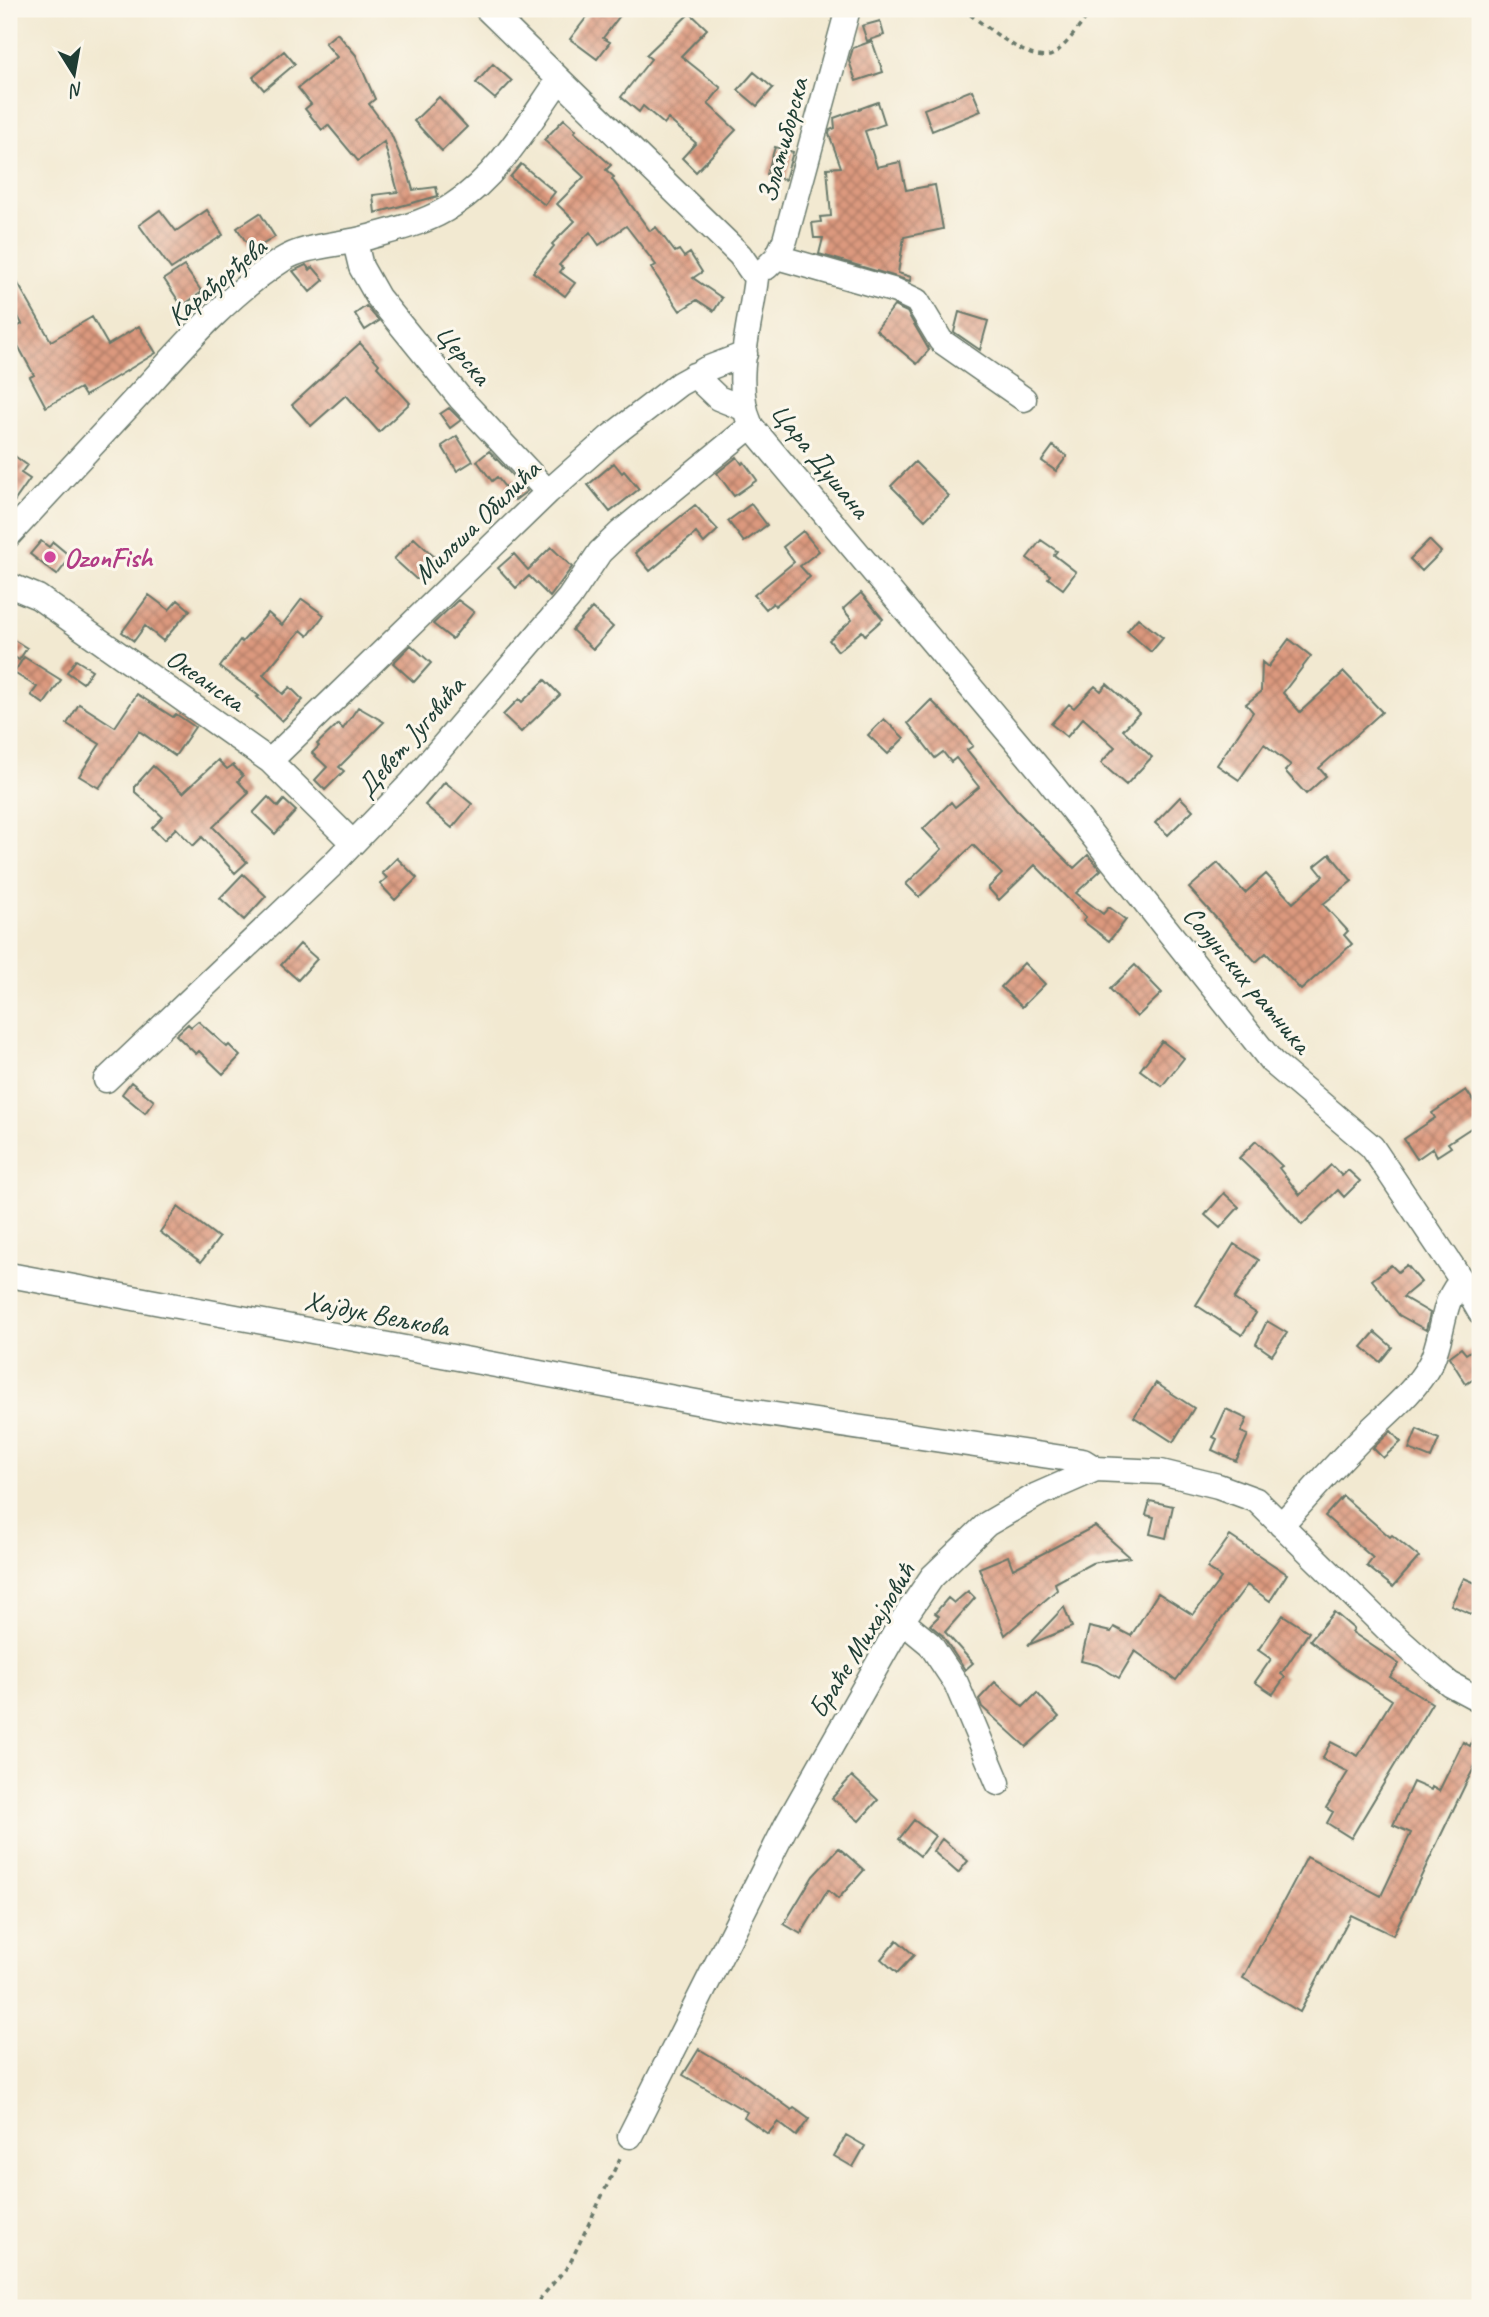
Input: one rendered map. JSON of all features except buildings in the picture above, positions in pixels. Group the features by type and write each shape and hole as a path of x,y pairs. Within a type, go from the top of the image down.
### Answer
{"street":[{"path":"488,9 740,255 756,278"},
{"name":"Златиборска","path":"756,278 777,257 785,240 848,9"},
{"name":"Карађорђева","path":"9,535 204,325 268,270 285,257 355,242 411,225 452,206 475,188 503,159 559,80"},
{"name":"Церска","path":"355,242 361,267 378,297 460,398 548,492"},
{"path":"777,257 896,291 917,301 941,341 1024,399"},
{"name":"Цара Душана","path":"756,278 741,388 747,417 1046,777 1152,911"},
{"name":"Милоша Обилића","path":"270,761 548,492 620,428 662,395 694,375 745,354"},
{"path":"694,375 718,398 747,417"},
{"name":"Девет Југовића","path":"106,1080 353,844 412,782 516,662 569,598 600,552 747,417"},
{"name":"Океанска","path":"9,585 38,597 270,761 353,844"},
{"name":"Солунских ратника","path":"1152,911 1272,1062 1372,1147 1480,1312"},
{"name":"Хајдук Вељкова","path":"9,1275 734,1409 1083,1461 1096,1469"},
{"path":"1281,1525 1349,1451 1413,1388 1434,1355 1448,1303 1454,1288 1462,1282"},
{"name":"Браће Михајловић","path":"630,2136 786,1826 902,1621 932,1577 987,1524 1037,1495 1096,1469 1161,1472 1217,1486 1256,1500 1385,1627 1433,1670 1450,1684 1480,1700"},
{"path":"902,1621 930,1644 956,1683 999,1783"}],"path":[{"path":"962,9 1025,53 1040,57 1053,55 1077,30 1092,9"},
{"path":"532,2308 569,2265 630,2136"}],"place":[{"name":"OzonFish","path":"50,557"}]}
